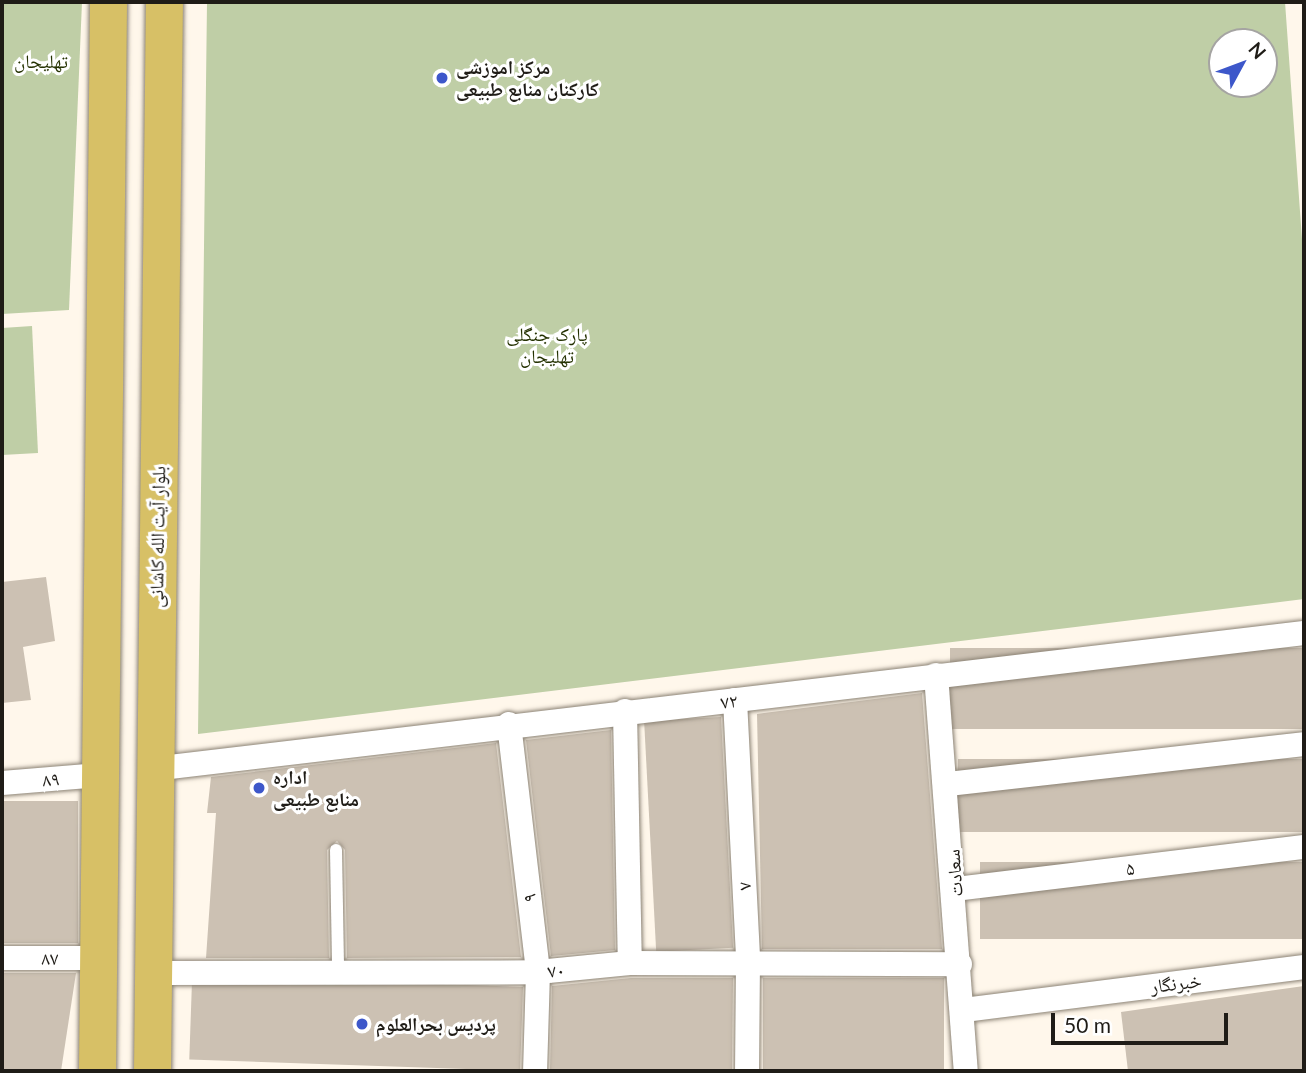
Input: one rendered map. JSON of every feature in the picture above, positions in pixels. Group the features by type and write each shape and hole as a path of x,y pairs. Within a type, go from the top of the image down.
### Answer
{"main road":[{"path":"97,1071 108,2"},
{"name":"بلوار آیت الله کاشانی","path":"152,1071 153,769 164,2"},
{"path":"135,1071 141,630 157,548"},
{"path":"102,550 118,630 113,1071"}],"street":[{"name":"۷۲","path":"153,769 509,724 1304,633"},
{"name":"سعادت","path":"936,675 956,889 966,1071"},
{"name":"۷","path":"735,700 748,961 747,1071"},
{"path":"625,711 630,963"},
{"name":"۹","path":"509,724 538,972 535,1071"},
{"path":"948,784 1304,744"},
{"name":"۸۹","path":"2,783 100,775"},
{"name":"۵","path":"956,889 1304,847"},
{"name":"۸۷","path":"2,958 98,958"},
{"name":"۷۰","path":"151,972 338,968 538,972 630,963 748,961 960,964"},
{"name":"خبرنگار","path":"964,1010 1304,967"}],"lane":[{"path":"336,850 338,968"}],"green space":[{"name":"تهلیجان","path":"2,2 82,2 69,310 2,314"},
{"name":"پارک جنگلی تهلیجان","path":"207,2 1285,2 1304,267 1304,599 198,734"},
{"path":"32,326 38,453 2,455 2,328"}],"building":[{"path":"46,577 55,641 23,647 31,700 2,703 2,582"},
{"path":"950,648 1304,648 1304,729 950,729"},
{"path":"922,693 942,949 762,949 757,714"},
{"path":"721,717 733,948 656,952 644,721"},
{"path":"611,730 615,950 551,956 526,740"},
{"path":"496,743 521,957 347,958 345,850 337,841 327,850 329,958 206,958 216,813 207,813 211,777"},
{"path":"958,759 1304,759 1304,832 958,832"},
{"path":"2,801 78,801 78,943 2,943"},
{"path":"980,862 1304,862 1304,939 980,939"},
{"path":"2,973 76,973 61,1071 2,1071"},
{"name":"پردیس بحرالعلوم","path":"192,975 523,987 520,1071 189,1059"},
{"path":"631,978 733,978 732,1071 550,1071 552,986"},
{"path":"763,978 944,978 944,1071 763,1071"},
{"path":"1304,986 1304,1071 1128,1071 1121,1012"}],"place":[{"name":"مرکز اموزشی کارکنان منابع طبیعی","path":"442,78"},
{"name":"اداره منابع طبیعی","path":"259,788"},
{"name":"پردیس بحرالعلوم","path":"362,1024"}]}
